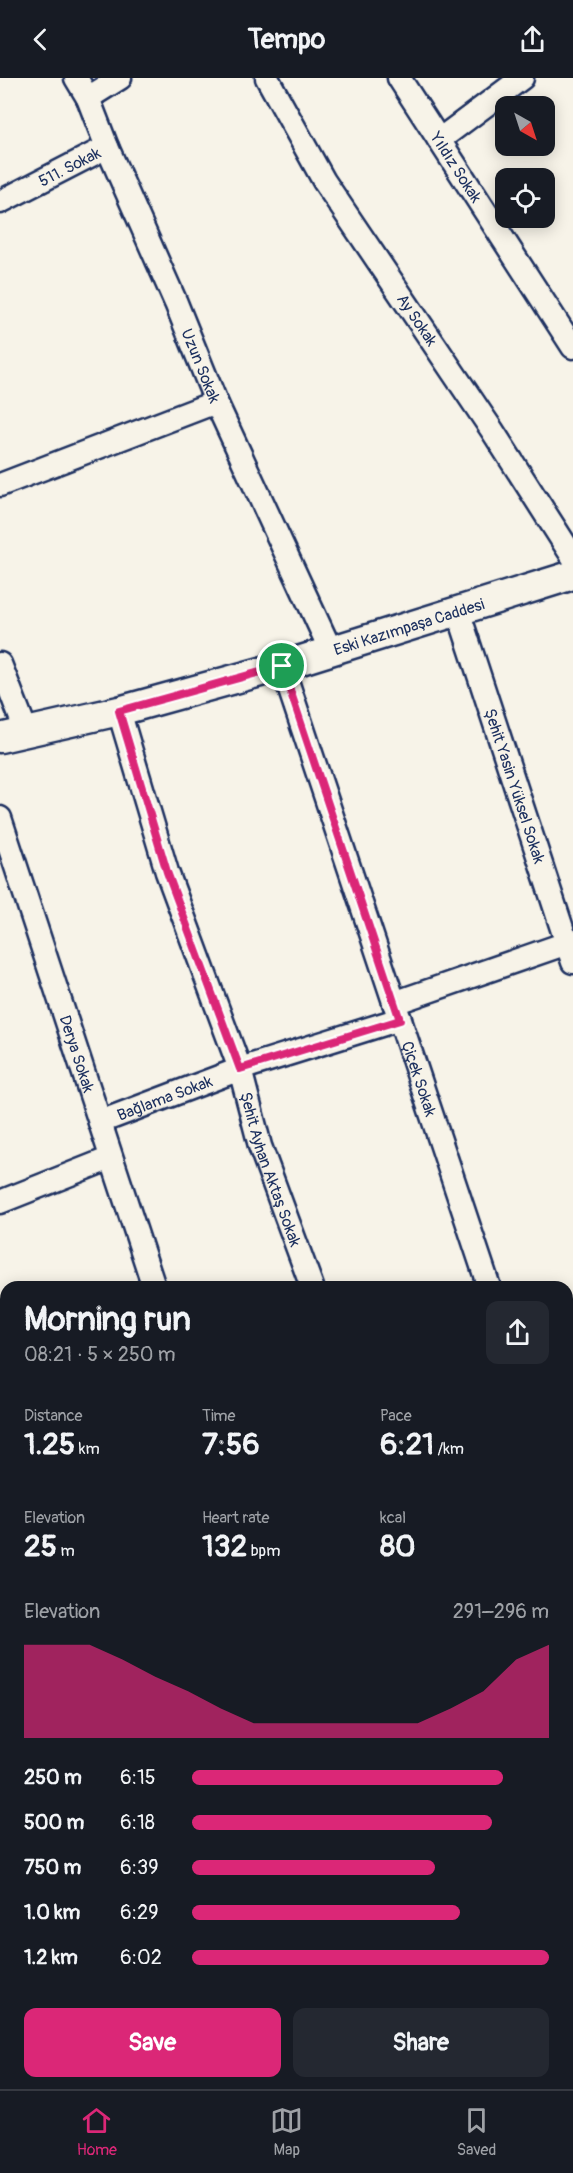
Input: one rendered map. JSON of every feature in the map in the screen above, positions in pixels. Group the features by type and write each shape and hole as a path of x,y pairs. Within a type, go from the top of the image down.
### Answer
{"street":[{"name":"Uzun Sokak","path":"76,78 88,98 216,402 331,651"},
{"path":"88,98 120,78"},
{"name":"Ay Sokak","path":"267,78 324,181 492,430 573,557"},
{"name":"Yıldız Sokak","path":"399,78 573,346"},
{"path":"439,140 522,78"},
{"name":"511. Sokak","path":"0,202 107,147"},
{"path":"0,485 216,402"},
{"name":"Eski Kazımpaşa Caddesi","path":"13,735 119,711 282,666 573,575"},
{"name":"Şehit Yasin Yüksel Sokak","path":"458,611 571,949"},
{"path":"0,664 13,735"},
{"name":"Çiçek Sokak","path":"282,666 487,1281"},
{"name":"Şehit Ayhan Aktaş Sokak","path":"119,711 167,872 240,1069 260,1146 310,1281"},
{"name":"Derya Sokak","path":"0,818 152,1281"},
{"name":"Bağlama Sokak","path":"100,1122 571,949"},
{"path":"0,1202 111,1158"}],"route":[{"path":"282,666 400,1020 240,1069 167,872 119,711 282,666"}]}
